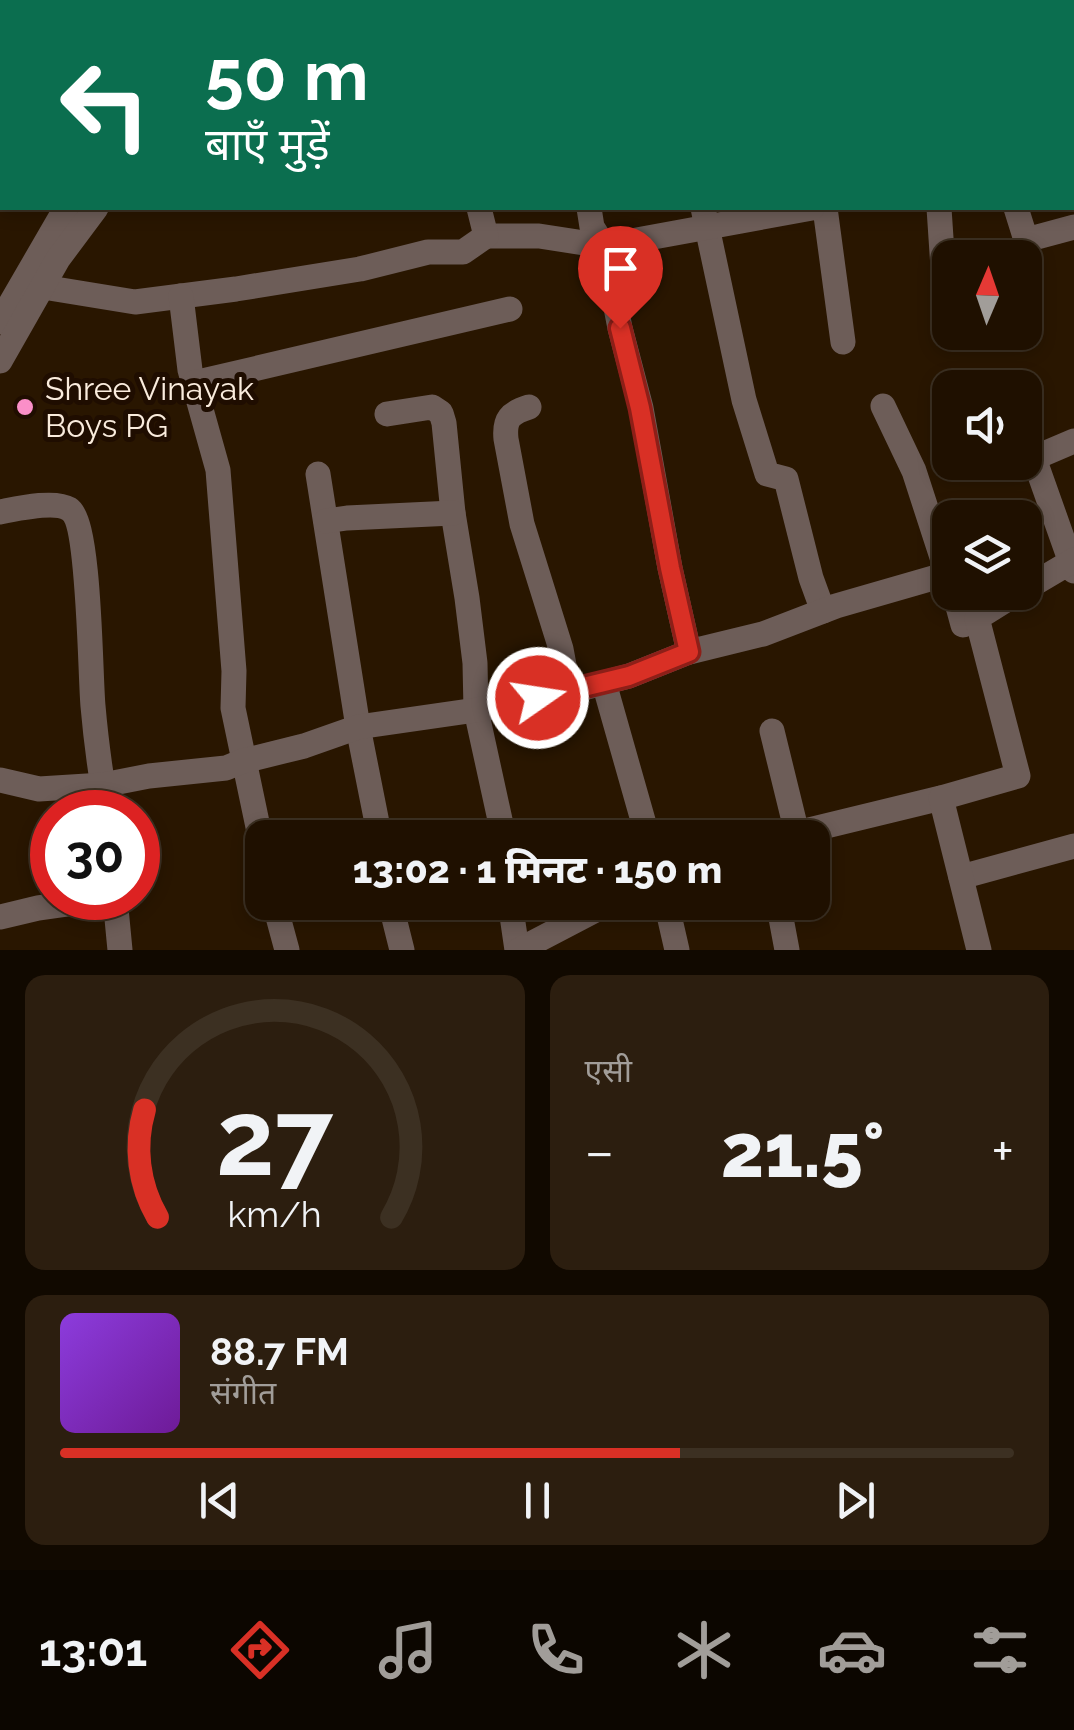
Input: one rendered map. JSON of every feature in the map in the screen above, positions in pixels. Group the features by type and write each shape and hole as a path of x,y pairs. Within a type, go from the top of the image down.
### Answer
{"street":[{"path":"0,322 7,298 65,210"},
{"path":"0,362 58,260 95,210"},
{"path":"480,210 486,236"},
{"path":"588,210 592,227 604,246 689,652"},
{"path":"42,287 135,302 360,268 428,252 463,252 486,236 539,236 604,246 681,233 705,217 788,210"},
{"path":"825,210 843,342"},
{"path":"938,210 941,240"},
{"path":"1017,210 1026,240 1074,227"},
{"path":"705,217 744,400 767,474 786,479 823,611"},
{"path":"180,296 190,370 218,470 234,708 256,820"},
{"path":"194,383 510,309"},
{"path":"883,406 914,471 932,527"},
{"path":"387,414 432,407 441,413 444,423 452,514 469,614 476,710 500,820"},
{"path":"528,408 508,417 506,439 522,524 562,650 570,692"},
{"path":"1042,445 1074,441"},
{"path":"318,474 376,820"},
{"path":"1042,480 1073,564 1042,580"},
{"path":"0,512 46,506 68,509 77,518 103,790"},
{"path":"326,522 452,514"},
{"path":"0,780 39,789 102,785 226,768 358,727 570,692 629,676 689,652 763,634 823,611 932,587"},
{"path":"959,610 963,624 990,610"},
{"path":"830,826 1018,776 976,618"},
{"path":"604,682 643,820"},
{"path":"772,731 790,820"},
{"path":"942,798 979,950"},
{"path":"961,878 1074,846"},
{"path":"0,917 30,910"},
{"path":"115,920 120,950"},
{"path":"279,920 288,950"},
{"path":"394,920 402,950"},
{"path":"513,920 518,950 551,942 585,920"},
{"path":"670,920 678,950"},
{"path":"781,920 787,950"}],"place":[{"name":"Shree Vinayak Boys PG","path":"25,407"}],"route":[{"path":"538,698 629,676 689,652 620,328"}]}
